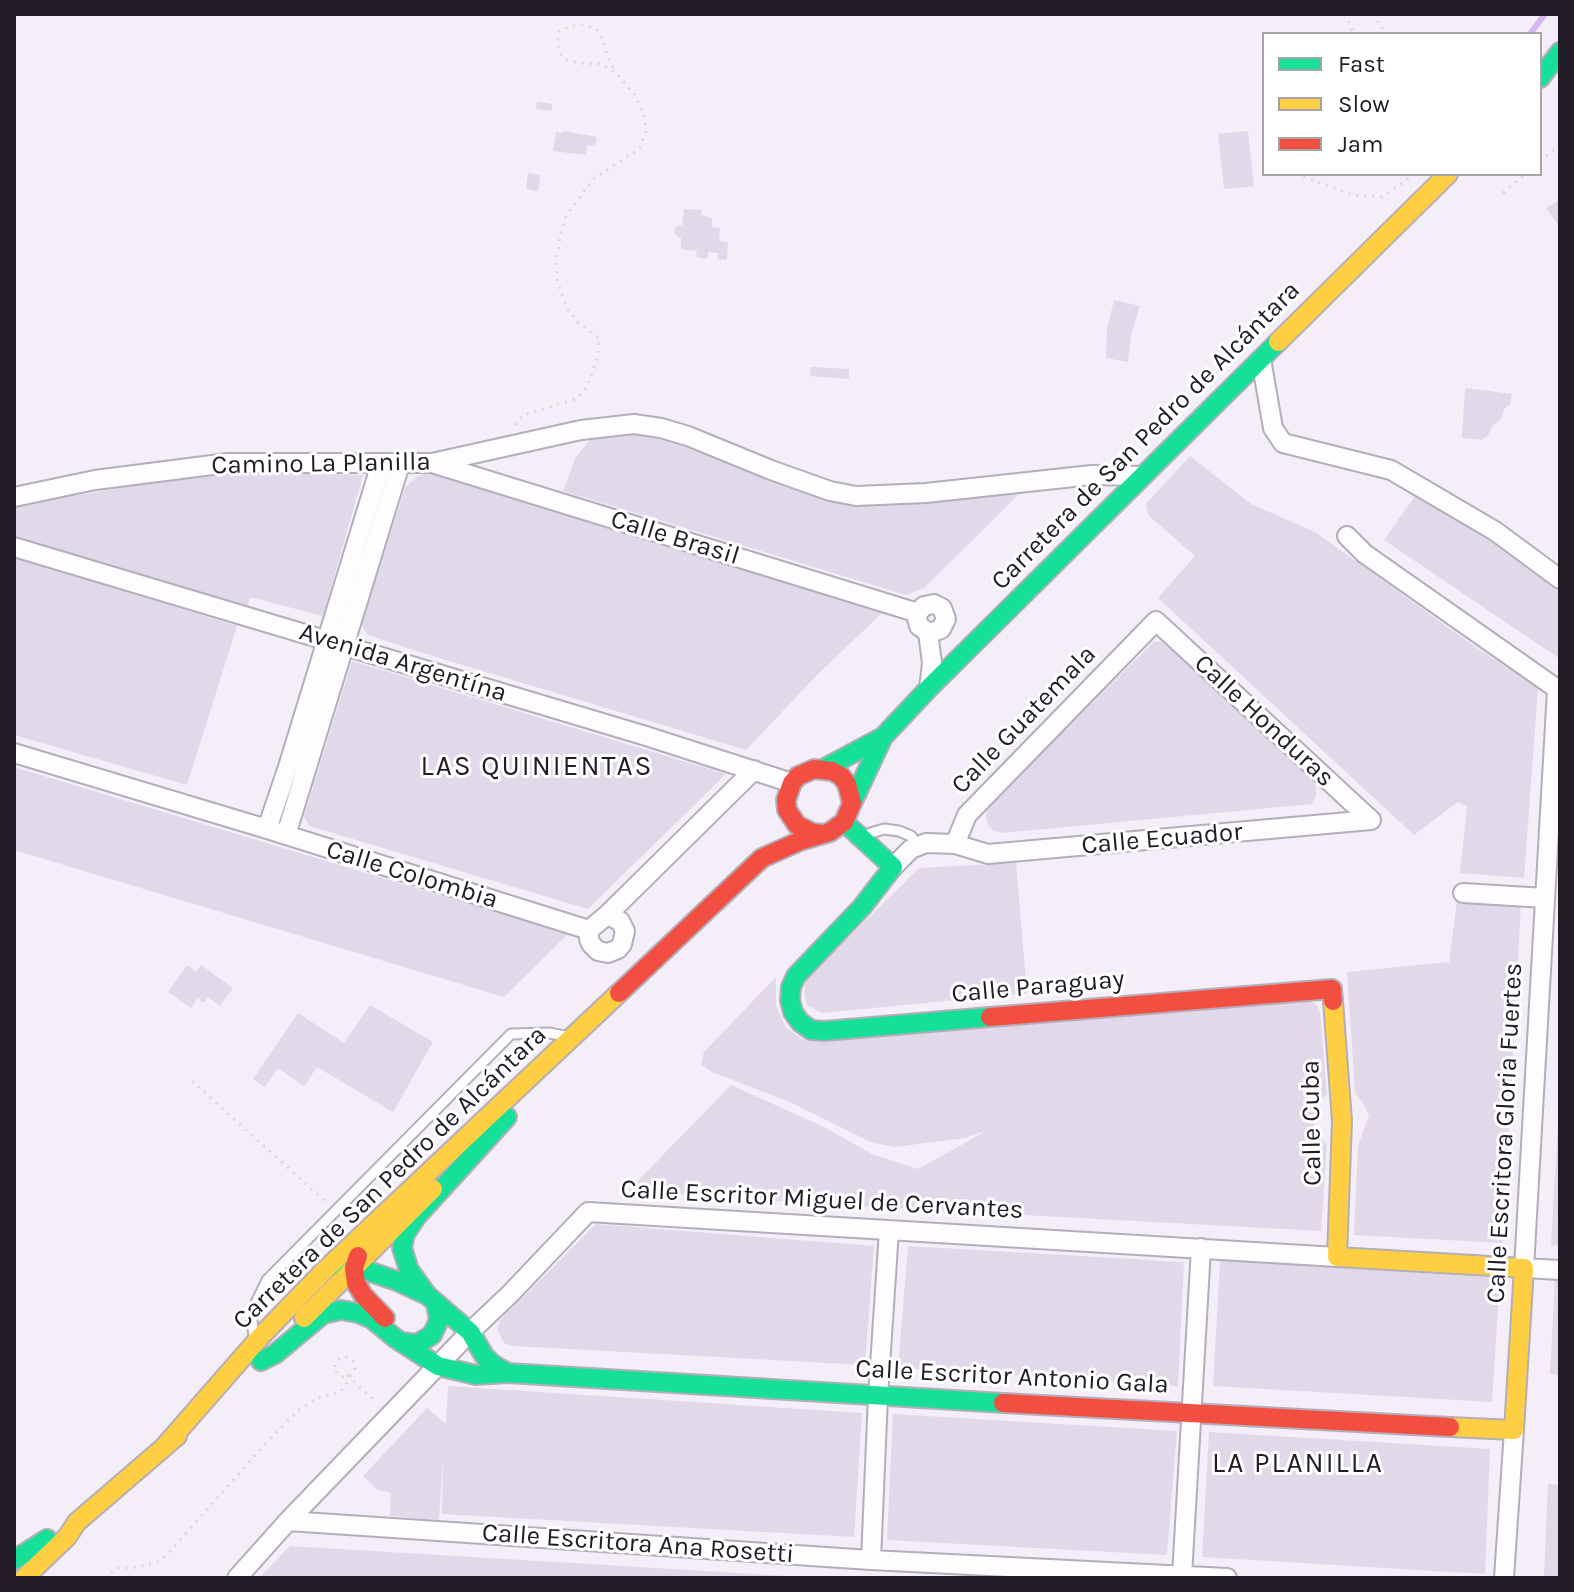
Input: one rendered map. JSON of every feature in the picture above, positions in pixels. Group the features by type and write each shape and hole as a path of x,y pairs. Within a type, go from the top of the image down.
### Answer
{"main road":[{"path":"1542,75 1560,52"},
{"name":"Carretera de San Pedro de Alcántara","path":"852,803 883,737 929,688 1446,176"},
{"name":"Carretera de San Pedro de Alcántara","path":"823,769 883,737"},
{"path":"823,769 841,776 847,784 852,803 844,822 822,834 797,825 791,818 789,791 806,771 823,769"},
{"name":"Carretera de San Pedro de Alcántara","path":"762,858 789,791"},
{"path":"844,822 893,867"},
{"name":"Carretera de San Pedro de Alcántara","path":"24,1578 67,1537 77,1522 239,1383 260,1346 337,1259 762,858 822,834"},
{"name":"Calle Paraguay","path":"893,867 862,907 796,976 791,987 793,1012 811,1030 1332,989"},
{"name":"Carretera de San Pedro de Alcántara","path":"260,1346 354,1268 626,989"},
{"name":"Calle Cuba","path":"1332,989 1342,1121 1337,1257"},
{"path":"449,1152 359,1252 354,1268 356,1283 363,1295 392,1331 409,1344 417,1344 432,1335 439,1320 409,1270 402,1248 405,1234 417,1216 522,1099"},
{"name":"Calle Escritor Miguel de Cervantes","path":"1337,1257 1524,1268"},
{"path":"438,1366 372,1319 341,1310 323,1314 275,1354 260,1346 328,1279 341,1270 354,1268 397,1281 425,1296 470,1332 485,1357 508,1373"},
{"name":"Calle Escritora Gloria Fuertes","path":"1514,1430 1524,1268"},
{"path":"392,1331 386,1309 391,1301 397,1295 425,1296"},
{"name":"Calle Escritor Antonio Gala","path":"438,1366 476,1375 508,1373 1514,1430"},
{"name":"Carretera de San Pedro de Alcántara","path":"14,1560 62,1528 77,1522"}],"street":[{"path":"1261,359 1273,428 1283,443 1391,470 1495,531 1560,579"},
{"name":"Camino La Planilla","path":"14,497 95,480 228,463 432,463 581,430 634,424 688,436 830,491 856,496 926,493 1092,475 1142,476"},
{"name":"Calle Brasil","path":"432,463 918,613"},
{"path":"286,835 381,464"},
{"path":"267,829 400,464"},
{"path":"1347,536 1365,554 1558,691"},
{"name":"Avenida Argentína","path":"14,547 754,770 789,791"},
{"path":"929,604 938,605 946,619 941,629 928,632 919,626 918,613 929,604"},
{"name":"Calle Honduras","path":"1156,621 1371,820"},
{"name":"Calle Guatemala","path":"955,844 967,815 1156,621"},
{"path":"928,632 932,663 929,688"},
{"name":"Calle Escritora Gloria Fuertes","path":"1524,1268 1558,691"},
{"name":"Calle Colombia","path":"14,753 589,930"},
{"path":"607,915 620,921 625,931 622,944 608,953 598,951 591,944 589,930 754,770"},
{"name":"Calle Ecuador","path":"955,844 988,854 1371,820"},
{"path":"893,867 911,849 926,843 955,844"},
{"path":"1463,893 1545,898"},
{"name":"Calle Escritor Miguel de Cervantes","path":"237,1578 288,1521 588,1212 1337,1257"},
{"path":"871,1560 889,1230"},
{"path":"1182,1576 1201,1248"},
{"name":"Calle Escritor Miguel de Cervantes","path":"1524,1268 1560,1270"},
{"name":"Calle Escritora Gloria Fuertes","path":"1504,1578 1514,1430"},
{"name":"Calle Escritora Ana Rosetti","path":"288,1521 871,1560 1227,1578"}],"lane":[{"path":"859,836 884,829 899,831 911,836 919,846"},
{"path":"260,1346 251,1313 267,1280 511,1034 550,1033 572,1038"}],"path":[{"path":"1373,14 1385,32"},
{"path":"514,444 515,427 523,415 576,399 587,387 598,356 599,338 577,322 568,310 558,284 556,262 560,237 566,216 593,179 639,149 646,132 644,115 635,95 615,72 597,30 586,25 560,31 557,43 567,60 600,64 615,72"},
{"path":"1542,159 1560,145"},
{"path":"1301,176 1353,195 1382,197 1412,176"},
{"path":"1503,193 1523,176"},
{"path":"192,1081 335,1211"},
{"path":"105,1578 118,1568 139,1567 166,1556 299,1410 318,1398 339,1393 348,1376 355,1369 351,1359 342,1357 337,1360 335,1370 338,1374 348,1376 391,1415"}],"building":[{"path":"537,102 552,104 552,111 536,109"},
{"path":"1248,131 1254,186 1224,189 1218,134"},
{"path":"556,132 597,137 595,146 587,145 586,155 553,151"},
{"path":"528,173 540,175 538,191 526,189"},
{"path":"1560,199 1560,228 1546,208"},
{"path":"684,209 702,210 701,215 712,218 712,227 720,228 719,241 728,242 727,260 718,259 718,253 708,252 707,259 696,257 697,251 681,249 681,238 675,234 675,228 682,225"},
{"path":"1114,300 1140,306 1131,335 1128,362 1106,358 1107,329"},
{"path":"811,367 849,369 849,379 810,376"},
{"path":"1465,388 1512,394 1500,420 1482,440 1462,438"},
{"path":"634,426 811,490 1015,489 1017,496 924,588 906,595 563,491 575,459 594,434"},
{"path":"1190,456 1251,504 1315,532 1538,688 1524,878 1460,873 1467,806 1458,802 1414,835 1158,598 1195,556 1148,515 1146,504"},
{"path":"220,471 363,475 323,616 250,597 247,608 14,536 14,506"},
{"path":"428,473 884,611 817,675 746,750 426,654 368,635 361,625 405,488 416,477"},
{"path":"1416,495 1494,540 1560,588 1560,659 1384,540"},
{"path":"14,557 237,626 187,785 14,735"},
{"path":"1165,641 1308,776 1315,784 1316,795 1312,804 1002,833 994,831 988,825 986,816 989,804 1154,642"},
{"path":"352,661 726,774 588,909 309,826 304,816"},
{"path":"14,767 569,933 504,997 14,850"},
{"path":"1016,863 1027,993 822,1013 807,1005 804,992 806,979 919,868"},
{"path":"1457,901 1521,904 1503,1243 1354,1235 1358,1145 1369,1116 1355,1093 1347,972 1449,962"},
{"path":"187,965 196,972 201,965 233,988 220,1006 208,997 204,1003 197,998 191,1008 168,992"},
{"path":"776,977 776,1006 786,1027 805,1041 1308,1000 1317,1005 1320,1012 1327,1094 1317,1105 1312,1118 1317,1135 1327,1144 1321,1231 628,1191 731,1085 824,1127 872,1154 918,1169 986,1131 964,1138 895,1147 873,1143 790,1102 712,1072 701,1064 704,1052"},
{"path":"370,1005 433,1042 393,1112 317,1067 304,1086 278,1068 265,1087 253,1079 298,1013 344,1043"},
{"path":"1560,1122 1560,1246 1551,1245"},
{"path":"596,1224 874,1246 865,1365 505,1344 497,1330 500,1320"},
{"path":"908,1246 1184,1262 1178,1386 898,1368"},
{"path":"1220,1260 1500,1278 1492,1402 1213,1386"},
{"path":"1555,1280 1560,1281 1560,1375 1550,1374"},
{"path":"448,1386 862,1413 854,1537 442,1514 443,1455 439,1520 390,1516 391,1493 378,1490 363,1476 427,1408 446,1424"},
{"path":"893,1414 1177,1431 1167,1555 887,1540"},
{"path":"1209,1432 1490,1449 1485,1574 1202,1557"},
{"path":"1548,1484 1560,1485 1560,1578 1544,1577"},
{"path":"290,1546 788,1576 788,1578 259,1578"}],"waterway":[{"path":"1532,32 1545,14"}],"traffic: fast":[{"path":"1542,75 1560,52"},
{"path":"852,803 883,737 1278,342"},
{"path":"823,769 883,737"},
{"path":"844,822 893,867 862,907 796,976 790,1000 800,1022 811,1030 824,1031 990,1017"},
{"path":"507,1117 417,1216 405,1234 402,1248 409,1270 427,1295 470,1332 485,1357 508,1373"},
{"path":"341,1270 365,1270 427,1295"},
{"path":"401,1342 417,1344 432,1335 439,1320 436,1304"},
{"path":"261,1361 275,1354 323,1314 341,1310 372,1319 438,1366 476,1375 508,1373 1003,1403"},
{"path":"14,1560 47,1539"}],"traffic: slow":[{"path":"1278,342 1446,176"},
{"path":"165,1446 262,1335 326,1269 619,993"},
{"path":"1333,1001 1342,1121 1337,1257 1524,1268 1514,1430 1450,1427"},
{"path":"304,1318 433,1189"},
{"path":"24,1578 67,1537 77,1522 177,1436"}],"traffic: jam":[{"path":"619,993 762,858 830,832 844,822 852,803 847,784 832,771 814,769 798,776 792,783 786,800 787,810 797,825 822,834"},
{"path":"990,1017 1332,989 1333,1001"},
{"path":"358,1256 354,1268 356,1283 385,1318"},
{"path":"1003,1403 1450,1427"}],"district":[{"name":"LAS QUINIENTAS","path":"537,767"},
{"name":"LA PLANILLA","path":"1298,1464"}]}
